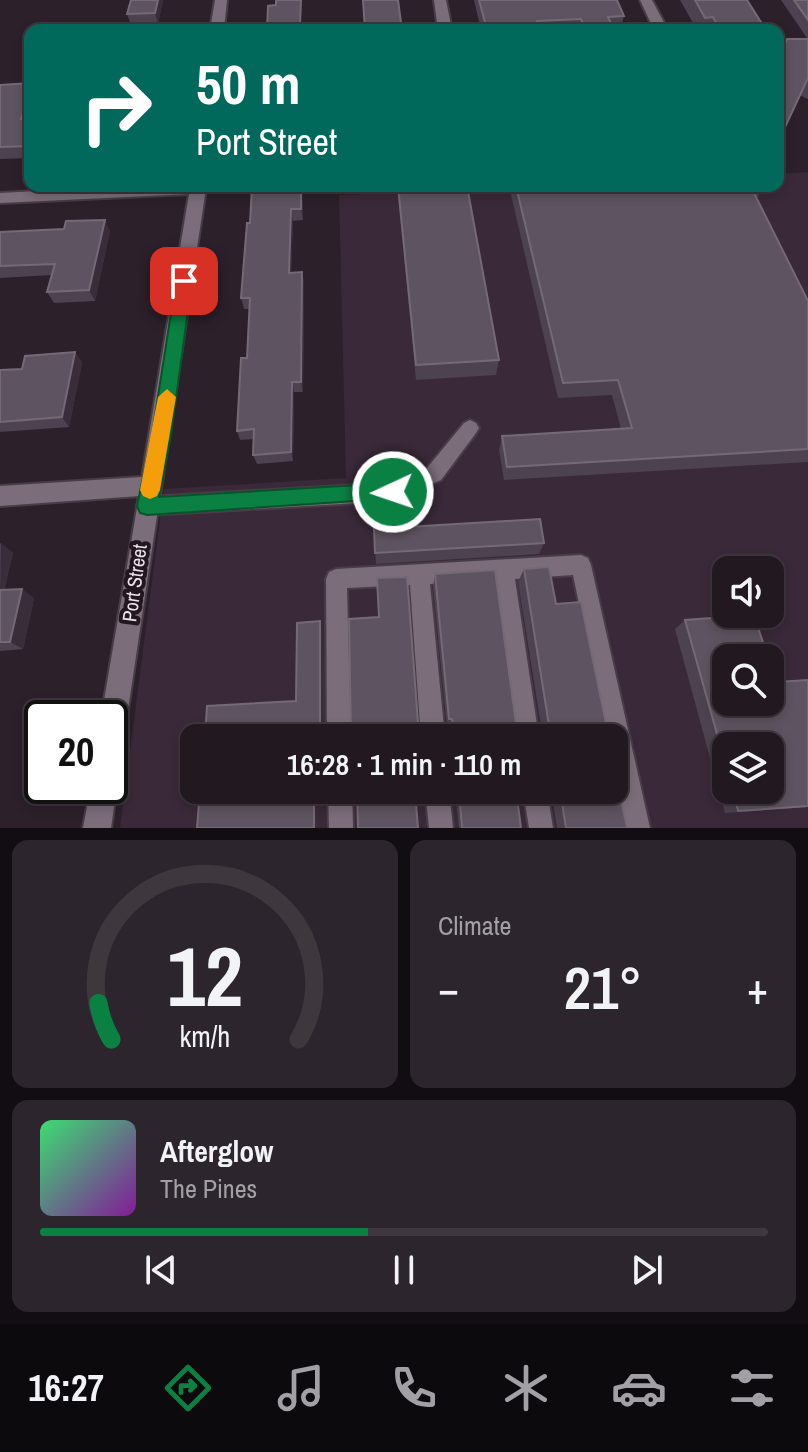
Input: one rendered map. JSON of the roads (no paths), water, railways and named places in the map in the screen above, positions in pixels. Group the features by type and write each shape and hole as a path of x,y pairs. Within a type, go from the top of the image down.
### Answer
{"street":[{"path":"218,24 221,0"},
{"path":"440,0 444,24"},
{"path":"646,0 658,24"},
{"path":"0,198 108,192"},
{"name":"Port Street","path":"117,700 197,192"},
{"path":"0,496 149,496"},
{"path":"97,828 101,804"}],"lane":[{"path":"149,496 393,492 434,474 470,428"},
{"path":"339,724 336,579 581,565 638,828"},
{"path":"503,569 525,724"},
{"path":"419,574 432,724"},
{"path":"340,804 341,828"},
{"path":"438,804 441,828"},
{"path":"537,804 541,828"}]}
